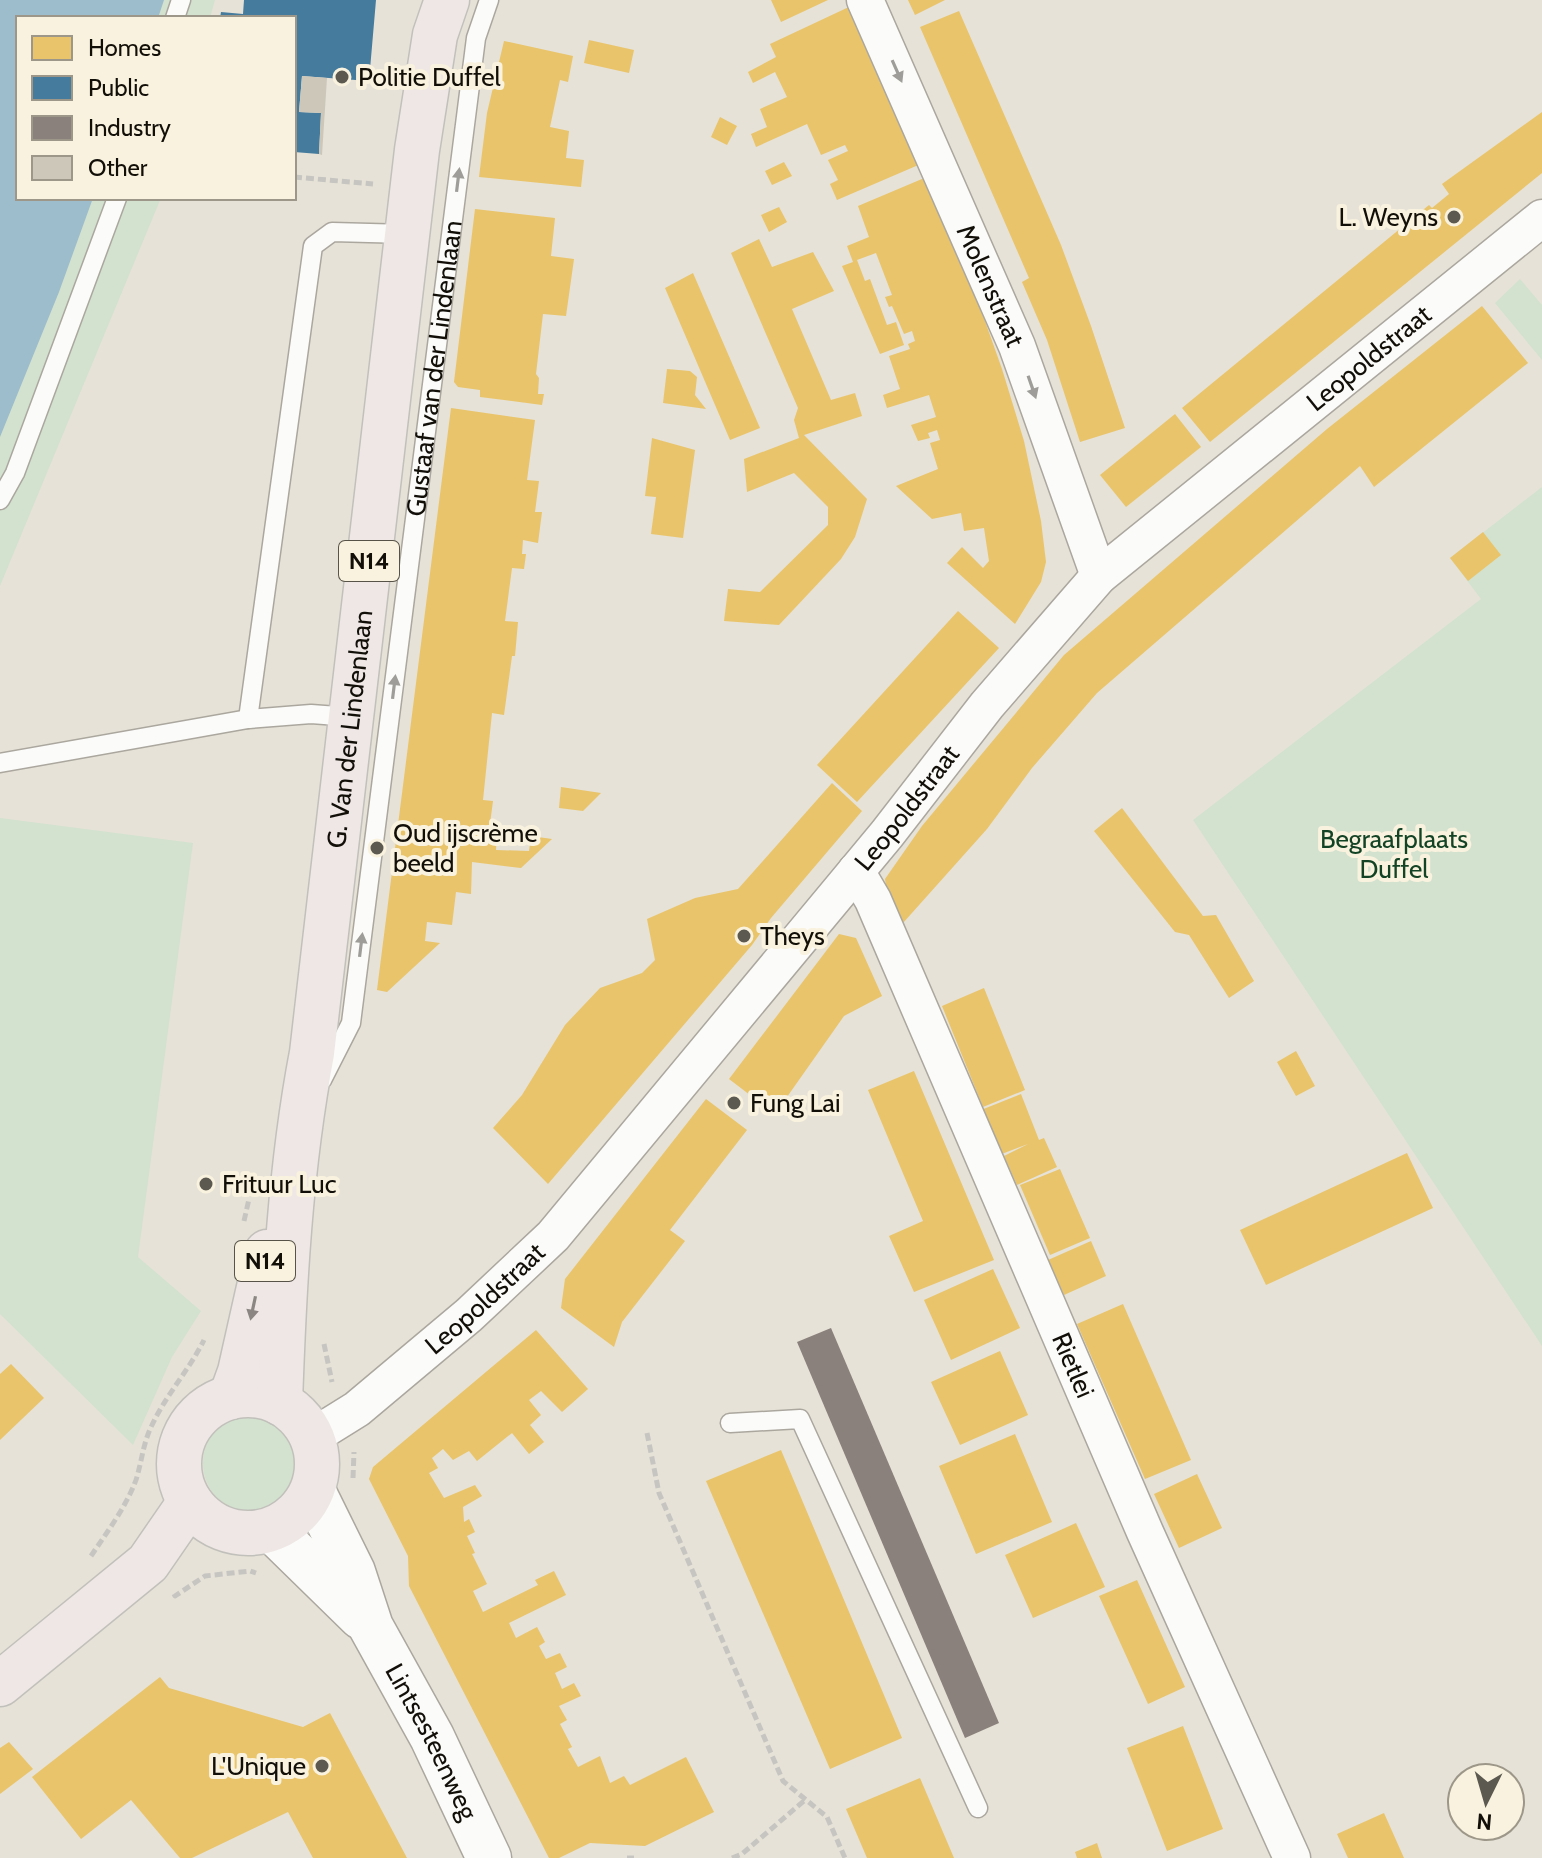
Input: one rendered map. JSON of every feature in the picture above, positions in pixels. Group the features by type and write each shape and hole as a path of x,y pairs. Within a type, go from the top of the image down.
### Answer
{"main road":[{"name":"G. Van der Lindenlaan","path":"300,1124 312,1053 407,234 435,35 447,0"},
{"name":"N14","path":"231,1397 240,1372 253,1304 300,1124"},
{"name":"N14","path":"280,1403 283,1307 300,1124"},
{"path":"256,1396 280,1403 299,1417 327,1428 313,1491 296,1515 272,1530 249,1534 226,1531 206,1519 190,1502 181,1483 179,1460 183,1439 195,1420 211,1406 231,1397 256,1396"},
{"path":"0,1684 148,1563 190,1502"},
{"path":"148,1563 206,1542 226,1531"}],"street":[{"name":"Molenstraat","path":"865,0 1017,346 1099,576"},
{"name":"Leopoldstraat","path":"327,1428 469,1315 553,1236 856,871 987,705 1099,576 1542,218"},
{"name":"Rietlei","path":"856,871 873,900 1145,1532 1292,1858"},
{"path":"313,1491 353,1572 371,1627"},
{"path":"272,1530 371,1627"},
{"name":"Lintsesteenweg","path":"371,1627 432,1737 489,1858"}],"lane":[{"name":"Gustaaf van der Lindenlaan","path":"300,1124 351,1023 476,38 489,0"},
{"path":"0,500 26,445 116,200"},
{"path":"248,719 313,246 332,232 407,234"},
{"path":"0,763 248,719 311,714 351,717"},
{"path":"730,1423 800,1419 978,1808"}],"path":[{"path":"296,177 379,184"},
{"path":"210,1327 197,1354 163,1402 146,1438 135,1481 113,1523 175,1596 205,1576 250,1571 262,1576"},
{"path":"324,1342 327,1428"},
{"path":"647,1433 659,1493 783,1781 827,1817 845,1858"},
{"path":"732,1858 742,1854 805,1800"},
{"path":"627,1858 634,1858"}],"green space":[{"path":"127,0 215,0 211,16 120,16"},
{"path":"46,200 160,200 0,586 0,309"},
{"path":"1520,279 1542,305 1542,360 1495,303"},
{"name":"Begraafplaats Duffel","path":"1542,487 1542,1346 1193,820 1481,599 1450,558"},
{"path":"0,818 193,843 138,1257 201,1311 172,1357 133,1445 0,1314"},
{"path":"253,1413 272,1417 288,1428 299,1444 303,1463 299,1482 288,1498 272,1509 253,1513 234,1509 218,1498 207,1482 203,1463 207,1444 218,1428 234,1417"}],"water":[{"path":"0,0 164,0 159,16 16,16 16,200 92,200 0,437"}],"building: Homes":[{"path":"771,0 828,0 781,22"},
{"path":"908,0 945,0 915,15"},
{"path":"851,6 923,163 837,200 830,184 838,180 828,160 848,151 845,145 821,155 807,124 756,147 751,134 767,127 760,109 787,97 775,72 753,83 748,72 776,57 770,44"},
{"path":"959,11 1061,245 1125,428 1080,442 1047,340 1022,282 1029,278 920,27"},
{"path":"589,40 634,50 629,73 584,63"},
{"path":"504,41 573,56 568,82 560,80 550,127 569,131 566,158 584,160 581,187 479,177 487,113"},
{"path":"1542,112 1542,173 1210,442 1182,408 1429,205 1432,208 1449,194 1442,184"},
{"path":"720,117 737,126 727,145 711,137"},
{"path":"784,162 792,176 772,185 765,171"},
{"path":"929,176 1002,369 1024,441 1041,521 1046,562 1041,582 1015,624 947,563 962,547 983,568 989,561 984,528 964,531 961,513 932,519 896,486 938,469 930,443 940,440 937,430 928,433 930,438 918,441 911,425 936,417 929,395 887,408 883,395 900,389 889,356 910,349 908,344 915,341 912,331 904,334 892,306 889,307 885,297 892,295 876,253 857,260 865,281 870,279 887,325 896,322 904,345 880,354 842,266 853,262 847,246 869,237 858,206"},
{"path":"779,207 787,222 769,232 761,215"},
{"path":"475,209 555,218 551,256 574,259 566,316 543,314 536,374 539,378 538,394 544,394 542,405 480,397 480,390 458,387 454,382"},
{"path":"759,239 772,267 813,252 834,291 792,309 831,400 855,393 862,416 804,435 867,499 855,537 841,559 779,625 724,621 728,589 760,592 828,525 828,507 794,473 747,492 744,459 799,438 794,420 798,408 731,253"},
{"path":"693,273 760,428 730,440 665,288"},
{"path":"1482,306 1528,363 1374,487 1360,466 1097,693 1032,768 987,829 903,923 889,905 885,879 922,826 1064,655 1327,429"},
{"path":"667,369 690,371 697,377 695,395 706,409 663,403"},
{"path":"451,408 535,420 527,480 539,481 535,512 542,512 538,543 523,540 522,554 526,554 524,569 512,568 505,621 518,622 515,656 512,656 504,715 492,713 483,800 493,801 489,831 497,832 496,850 529,851 531,836 552,839 521,868 472,862 471,894 456,892 452,925 427,922 425,941 440,943 387,992 377,990"},
{"path":"1175,414 1201,447 1126,507 1100,475"},
{"path":"652,438 695,450 683,538 651,534 656,497 645,496"},
{"path":"1483,532 1501,555 1468,581 1450,558"},
{"path":"958,611 999,648 857,802 817,765"},
{"path":"832,783 862,811 548,1184 493,1128 522,1095 565,1025 600,988 642,973 655,960 647,919 695,898 738,889"},
{"path":"561,787 601,793 583,811 559,808"},
{"path":"1122,808 1203,916 1216,915 1254,981 1229,998 1189,935 1175,932 1094,831"},
{"path":"839,934 856,938 882,996 844,1016 775,1114 729,1079"},
{"path":"984,988 1025,1090 983,1107 942,1006"},
{"path":"1296,1051 1315,1086 1296,1096 1277,1062"},
{"path":"914,1071 994,1260 914,1292 889,1236 923,1221 868,1090"},
{"path":"1021,1094 1039,1140 1044,1138 1057,1167 1017,1185 1004,1156 1028,1144 999,1155 981,1110"},
{"path":"706,1099 747,1130 670,1230 685,1241 622,1322 614,1347 561,1308 565,1279"},
{"path":"1407,1153 1433,1208 1266,1285 1240,1230"},
{"path":"1060,1169 1090,1238 1050,1255 1020,1185"},
{"path":"1091,1241 1106,1276 1064,1295 1048,1260"},
{"path":"993,1269 1020,1328 951,1360 924,1300"},
{"path":"1123,1304 1191,1460 1145,1479 1077,1324"},
{"path":"536,1330 588,1389 562,1412 541,1391 529,1400 541,1415 530,1425 544,1442 529,1454 512,1433 477,1461 469,1451 453,1460 443,1449 432,1458 438,1468 429,1473 444,1498 475,1485 482,1496 463,1507 464,1522 469,1519 475,1532 467,1536 475,1553 472,1554 487,1584 473,1591 483,1612 538,1585 535,1580 554,1571 566,1595 509,1623 516,1638 537,1627 545,1642 539,1646 546,1659 560,1653 567,1667 555,1673 562,1689 574,1683 581,1696 559,1706 567,1720 560,1724 578,1767 600,1756 610,1783 624,1776 630,1785 686,1757 714,1812 645,1846 590,1843 559,1858 549,1858 409,1586 408,1556 369,1479 373,1467"},
{"path":"1000,1351 1028,1415 960,1445 931,1382"},
{"path":"11,1364 44,1398 0,1440 0,1374"},
{"path":"1015,1434 1052,1522 976,1554 939,1466"},
{"path":"781,1450 902,1738 830,1769 706,1481"},
{"path":"1197,1474 1222,1528 1179,1548 1154,1494"},
{"path":"1076,1523 1105,1587 1033,1618 1005,1555"},
{"path":"1137,1580 1185,1687 1148,1704 1099,1596"},
{"path":"160,1677 169,1688 303,1727 330,1713 407,1858 313,1858 288,1812 192,1858 180,1858 131,1800 81,1839 32,1777"},
{"path":"1183,1726 1223,1829 1167,1851 1127,1748"},
{"path":"9,1742 33,1769 0,1794 0,1748"},
{"path":"920,1778 954,1858 867,1858 846,1809"},
{"path":"1384,1813 1404,1858 1348,1858 1337,1834"},
{"path":"1097,1843 1102,1858 1077,1858 1075,1852"}],"building: Public":[{"name":"Politie Duffel","path":"244,0 376,0 369,81 302,76 299,112 321,113 319,154 296,152 296,16 220,16 221,12 243,14"}],"building: Industry":[{"path":"831,1328 999,1723 965,1738 797,1342"}],"building: Other":[{"path":"302,76 327,78 322,155 319,154 321,113 299,112"}],"place":[{"name":"Politie Duffel","path":"342,77"},
{"name":"L. Weyns","path":"1454,217"},
{"name":"Oud ijscrème beeld","path":"377,848"},
{"name":"Theys","path":"744,936"},
{"name":"Fung Lai","path":"734,1103"},
{"name":"Frituur Luc","path":"206,1184"},
{"name":"L'Unique","path":"322,1766"}]}
